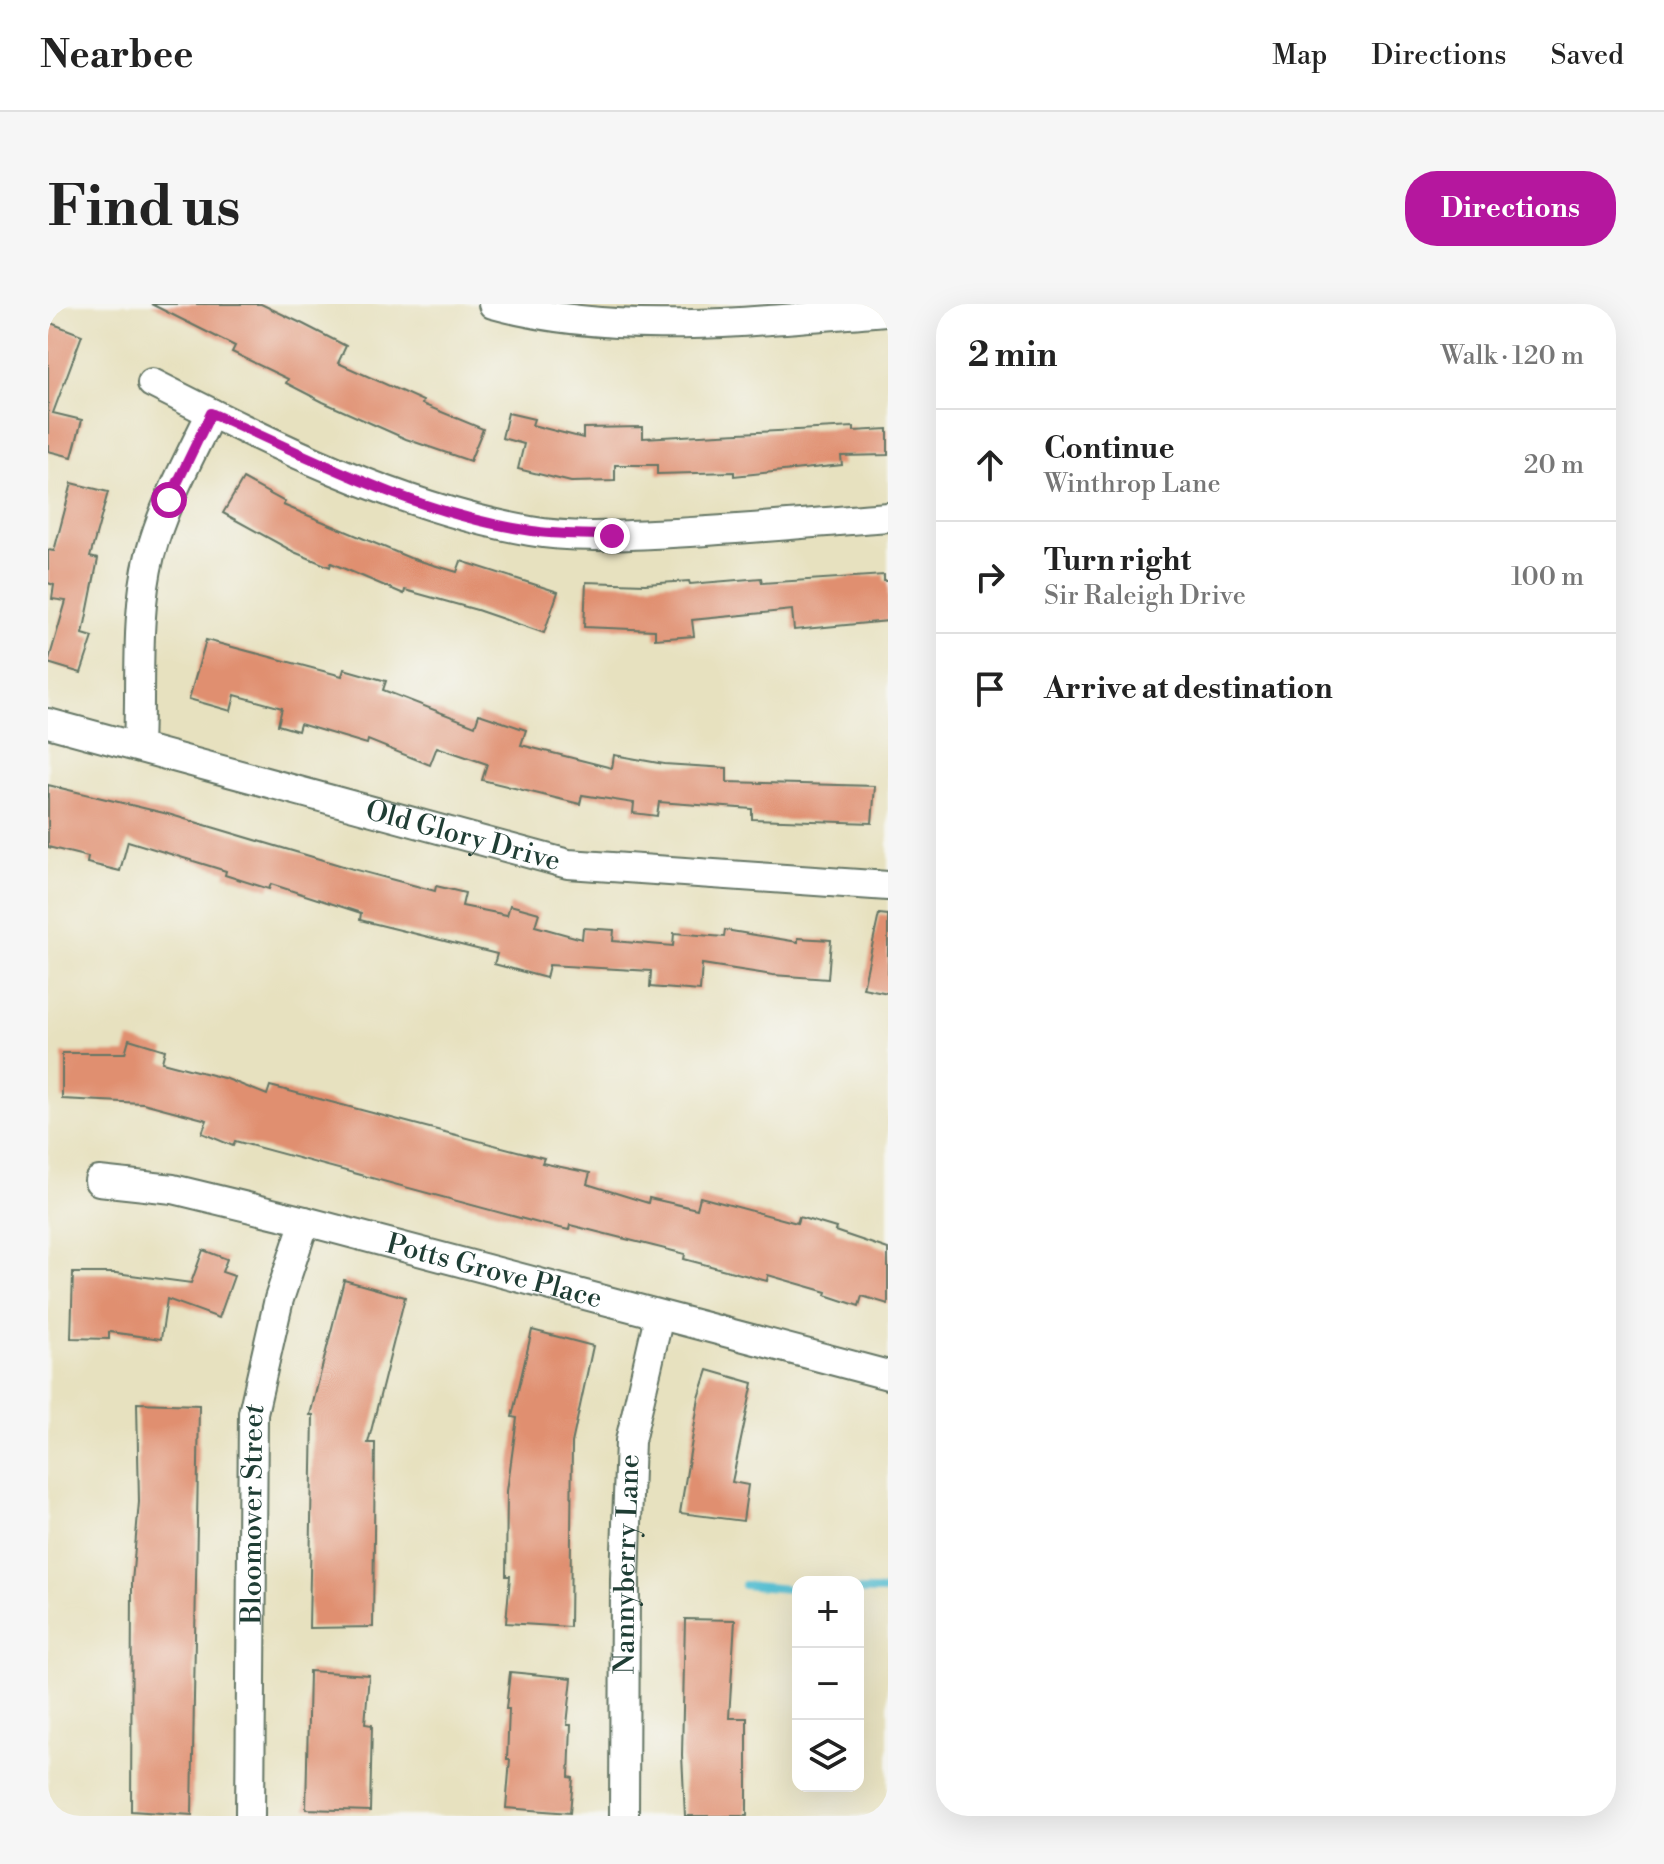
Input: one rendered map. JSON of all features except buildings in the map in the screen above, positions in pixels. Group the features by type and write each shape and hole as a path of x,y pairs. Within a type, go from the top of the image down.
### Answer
{"street":[{"path":"493,304 586,321 641,323 888,311"},
{"path":"152,383 374,487 450,512 533,531 612,536 888,517"},
{"path":"138,745 141,609 150,555 169,500 211,413"},
{"name":"Old Glory Drive","path":"48,723 568,864 888,886"},
{"name":"Potts Grove Place","path":"99,1181 173,1189 305,1221 888,1375"},
{"name":"Bloomover Street","path":"250,1816 253,1413 279,1299 305,1221"},
{"name":"Nannyberry Lane","path":"624,1816 625,1579 630,1441 659,1316"}],"waterway":[{"path":"744,1585 792,1589"},
{"path":"864,1591 888,1591"}],"route":[{"path":"169,500 211,413 374,487 450,512 533,531 612,536"}]}
